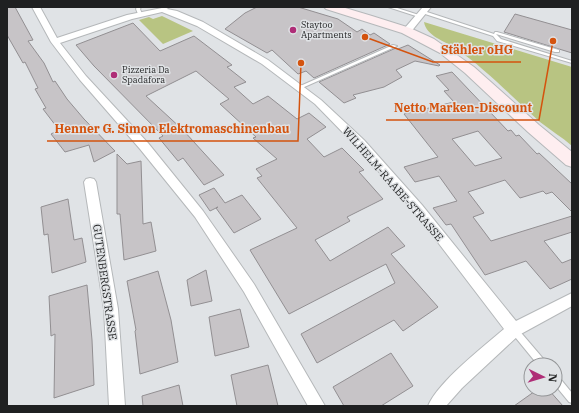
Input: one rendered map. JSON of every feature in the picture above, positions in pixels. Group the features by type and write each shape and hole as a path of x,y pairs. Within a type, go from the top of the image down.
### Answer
{"main road":[{"path":"330,7 407,32 429,42 451,55 473,72 528,124 572,162"}],"street":[{"path":"36,7 55,42 83,78 144,146 199,214 249,288 317,406"},
{"name":"WILHELM-RAABE-STRASSE","path":"55,42 139,11 165,8 221,35 265,62 300,88 342,124 365,148 418,208 514,330"},
{"path":"407,32 423,12"},
{"name":"GUTENBERGSTRASSE","path":"90,182 111,309 117,406"},
{"path":"436,406 456,382 514,330 572,299"}],"lane":[{"path":"390,7 423,12 557,51"},
{"path":"495,34 499,40 572,62"},
{"path":"300,88 395,46"},
{"path":"514,330 536,357"},
{"path":"563,388 572,399"}],"green space":[{"path":"162,16 193,31 163,44 139,20 149,17 153,19"},
{"path":"424,22 572,67 572,146 540,122 466,56 432,35 425,27"}],"building":[{"path":"7,7 15,7 33,40 28,41 44,63 53,82 55,81 67,99 84,119 115,151 94,162 89,145 65,152 51,134 59,130 43,109 46,108 35,89 38,88 25,62 23,63 7,35"},
{"path":"257,7 298,7 338,19 357,32 362,29 370,35 374,33 390,44 314,78 306,71 298,74 272,50 267,53 225,29 245,13"},
{"path":"515,14 572,30 572,53 504,32"},
{"path":"133,23 160,51 194,36 232,65 227,67 246,82 234,87 253,104 268,96 297,119 309,113 326,127 307,139 324,157 342,148 364,170 359,172 383,199 347,217 350,221 315,240 330,261 388,227 405,246 391,254 438,307 403,331 394,320 317,363 301,334 395,283 386,264 289,314 250,250 297,228 257,178 262,176 256,169 277,159 253,138 256,137 220,104 229,99 196,71 146,96 183,130 224,175 204,185 183,158 178,161 159,138 163,136 94,66 76,45"},
{"path":"408,45 440,65 415,61 396,70 402,77 384,87 353,95 356,98 344,103 319,82 396,48 398,49"},
{"path":"452,72 508,131 511,130 516,136 519,135 537,154 539,153 572,184 572,212 552,192 546,194 543,191 520,198 505,180 468,192 484,213 473,217 491,241 572,216 572,232 544,241 562,263 572,259 572,279 550,289 526,261 485,275 451,224 446,225 433,208 457,201 439,176 415,182 404,167 438,157 404,114 454,102 444,91 449,90 436,76","holes":["478,131 502,158 475,166 452,139"]},
{"path":"117,154 127,164 141,161 143,224 151,222 156,251 124,260 120,214 117,214"},
{"path":"214,188 225,203 242,195 261,219 234,233 216,208 210,211 199,195"},
{"path":"68,199 74,240 82,238 86,262 52,273 48,234 44,235 41,207"},
{"path":"206,270 212,301 191,306 187,280"},
{"path":"158,271 171,320 178,362 140,374 136,330 127,281"},
{"path":"87,285 94,385 54,398 55,334 51,336 49,296"},
{"path":"240,309 249,347 215,356 209,317"},
{"path":"391,353 413,386 381,406 344,406 333,387"},
{"path":"268,365 278,406 237,406 231,375"},
{"path":"179,385 183,406 143,406 142,396"},
{"path":"527,397 555,397 563,406 514,406"}],"place":[{"name":"Staytoo Apartments","path":"293,30"},
{"name":"Stähler oHG","path":"365,37"},
{"name":"Netto Marken-Discount","path":"553,41"},
{"name":"Henner G. Simon Elektromaschinenbau","path":"301,63"},
{"name":"Pizzeria Da Spadafora","path":"114,75"}]}
